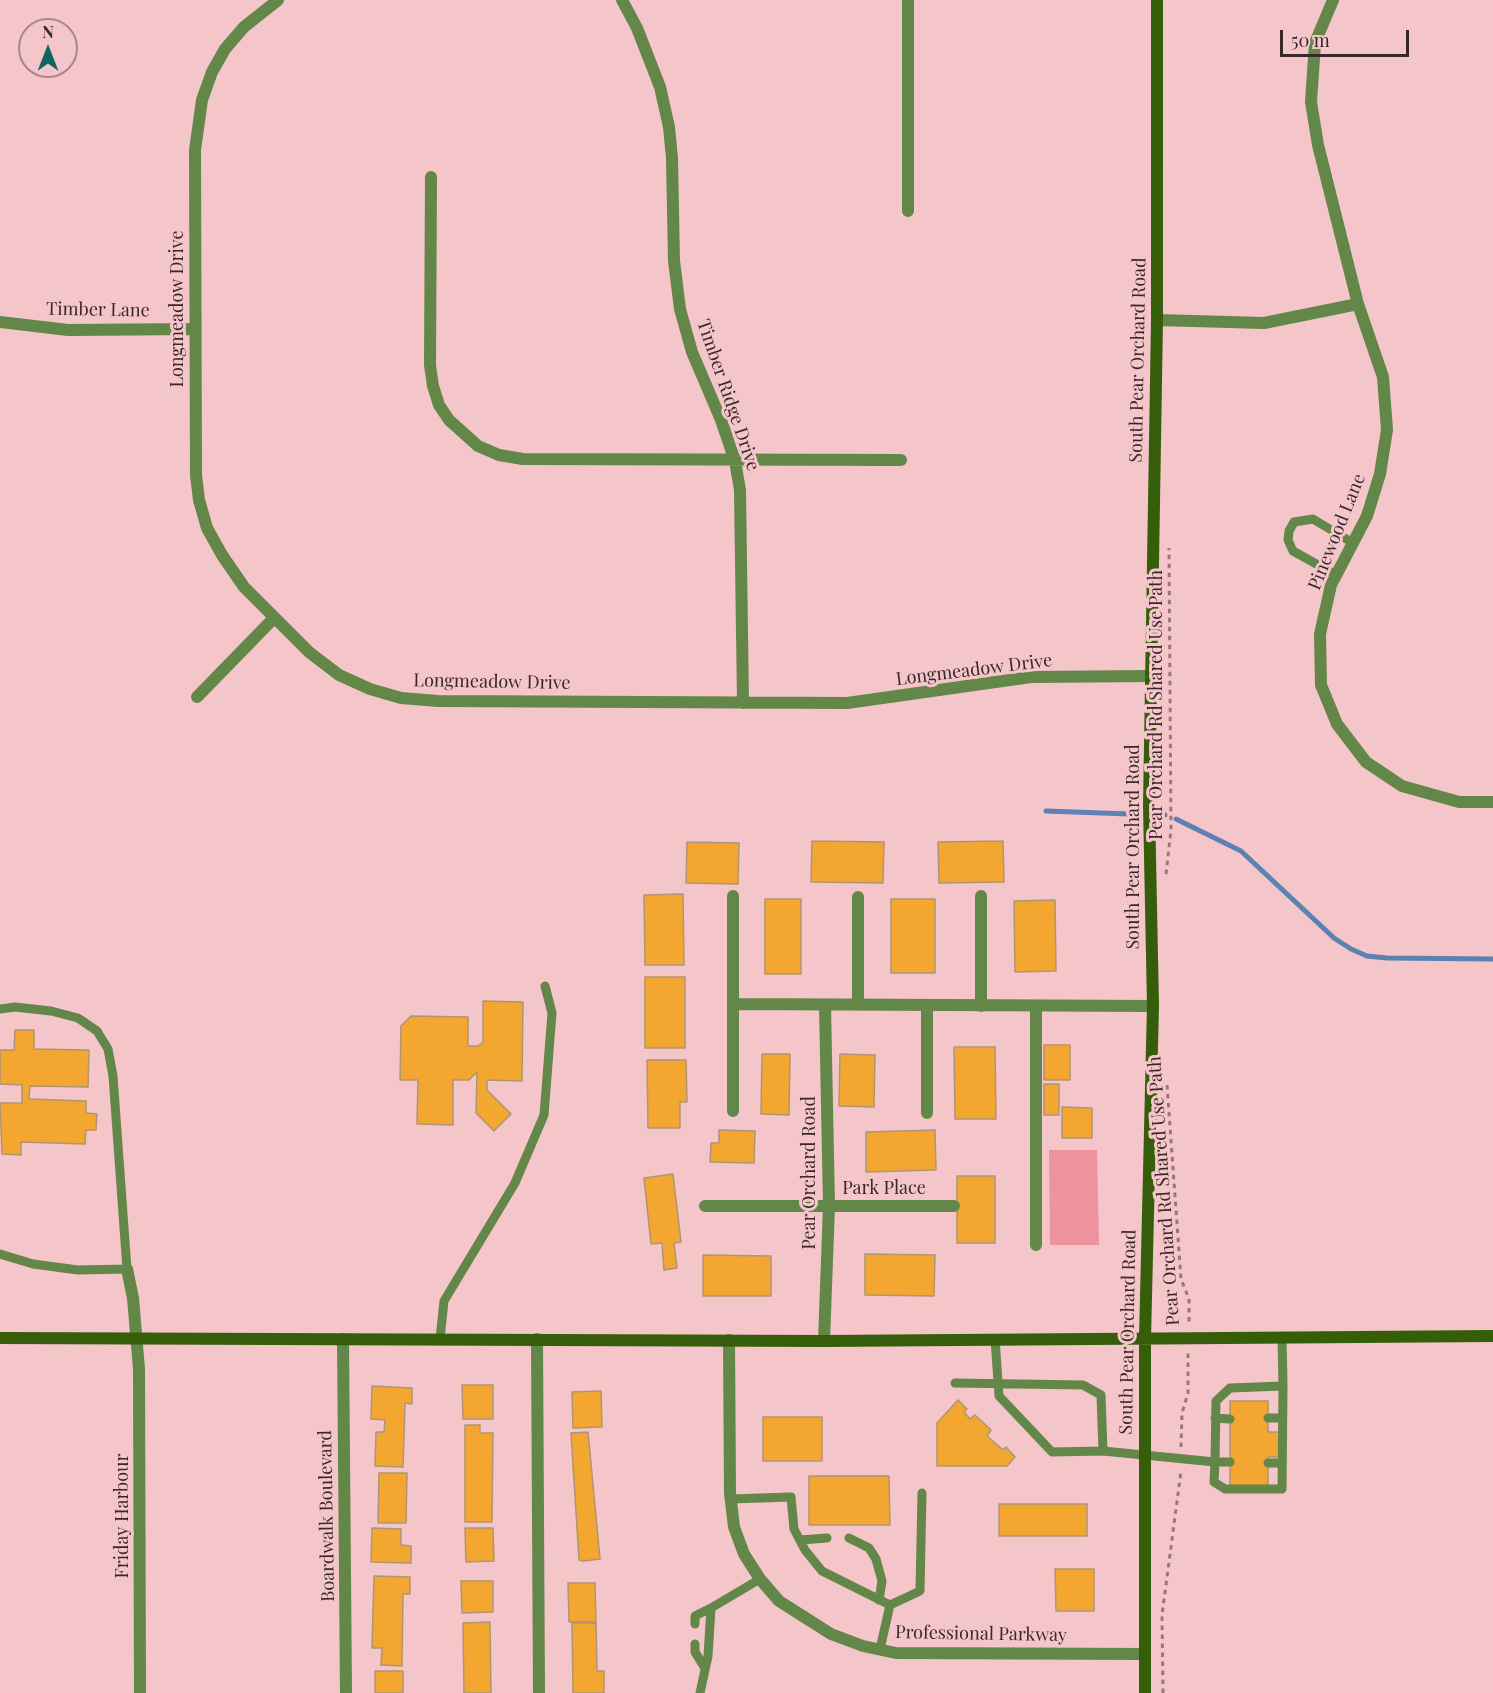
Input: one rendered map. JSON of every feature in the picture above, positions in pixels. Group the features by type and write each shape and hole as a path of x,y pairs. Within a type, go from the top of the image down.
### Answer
{"street":[{"name":"Longmeadow Drive","path":"278,0 244,27 225,49 212,72 202,100 195,150 196,475 199,500 207,528 244,587 273,619 339,675 370,689 401,698 438,701 743,703 847,703 1031,677 1152,676"},
{"name":"Timber Ridge Drive","path":"622,0 650,61 669,127 674,261 680,309 692,352 721,420 735,461 741,490 743,703"},
{"path":"908,0 908,211"},
{"name":"South Pear Orchard Road","path":"1145,1693 1145,1338 1153,1006 1149,806 1157,320 1157,0"},
{"name":"Pinewood Lane","path":"1333,0 1315,43 1311,102 1318,145 1358,304 1383,377 1387,430 1380,474 1367,516 1331,585 1320,634 1321,685 1337,724 1366,762 1402,786 1459,802 1493,802"},
{"path":"431,177 430,365 440,405 463,434 478,446 499,455 523,459 902,460"},
{"path":"1157,320 1264,323 1358,304"},
{"name":"Timber Lane","path":"0,322 68,330 195,329"},
{"path":"197,697 273,619"},
{"path":"732,1111 733,896"},
{"path":"981,896 981,1006"},
{"path":"858,897 858,1005"},
{"path":"733,1004 1153,1006"},
{"name":"Pear Orchard Road","path":"824,1341 829,1206 825,1005"},
{"path":"927,1006 927,1113"},
{"path":"1036,1006 1036,1245"},
{"name":"Park Place","path":"705,1206 954,1206"},
{"name":"Friday Harbour","path":"127,1269 133,1298 140,1369 140,1693"},
{"path":"0,1338 824,1341 1493,1336"},
{"name":"Boardwalk Boulevard","path":"343,1339 346,1693"},
{"path":"537,1339 539,1693"},
{"name":"Professional Parkway","path":"729,1340 730,1499 734,1527 744,1554 760,1579 779,1600 801,1617 831,1634 896,1653 1145,1654"}],"lane":[{"path":"1336,575 1293,550 1288,540 1289,531 1294,522 1314,519 1353,543"},
{"path":"440,1339 444,1301 515,1183 543,1114 552,1013 545,986"},
{"path":"0,1009 15,1007 33,1009 78,1018 96,1031 108,1049 113,1076 127,1269 78,1270 33,1264 0,1254"},
{"path":"1282,1337 1283,1386 1282,1489 1225,1489 1214,1482 1216,1401 1230,1388 1283,1386"},
{"path":"995,1339 999,1396 1052,1452 1103,1451 1181,1461 1230,1462"},
{"path":"955,1383 1083,1385 1101,1395 1098,1417 1103,1451"},
{"path":"1018,1416 1031,1416"},
{"path":"1215,1418 1230,1419"},
{"path":"1268,1418 1282,1418"},
{"path":"1268,1463 1282,1463"},
{"path":"730,1499 791,1497 794,1528 822,1571 890,1605 920,1591 921,1493"},
{"path":"800,1540 827,1538"},
{"path":"849,1538 869,1548 876,1559 882,1581 879,1600"},
{"path":"695,1624 695,1616 760,1579"},
{"path":"880,1650 890,1605"},
{"path":"700,1693 711,1608"},
{"path":"695,1644 695,1652 705,1668"}],"path":[{"name":"Pear Orchard Rd Shared Use Path","path":"1166,882 1171,830 1169,544"},
{"name":"Pear Orchard Rd Shared Use Path","path":"1162,1693 1162,1615 1181,1486 1182,1413 1188,1393 1189,1299 1181,1279 1167,1082"}],"shaded area":[{"path":"1049,1150 1097,1150 1099,1245 1050,1245"}],"building":[{"path":"812,841 884,842 883,883 811,882"},
{"path":"1003,841 1004,882 939,883 938,842"},
{"path":"687,842 739,843 738,884 686,883"},
{"path":"683,894 684,965 645,965 644,895"},
{"path":"765,899 801,899 801,974 765,974"},
{"path":"891,899 935,899 935,973 891,973"},
{"path":"1055,900 1056,971 1015,972 1014,901"},
{"path":"645,977 685,977 685,1048 645,1048"},
{"path":"483,1001 523,1002 522,1081 487,1080 487,1090 511,1114 494,1131 476,1113 477,1072 469,1080 453,1080 453,1125 417,1124 418,1080 400,1080 401,1026 411,1016 468,1017 468,1046 478,1046 483,1042"},
{"path":"15,1030 34,1030 34,1049 89,1050 88,1087 30,1086 29,1099 86,1101 86,1113 97,1114 96,1130 86,1130 85,1144 21,1142 21,1155 2,1154 0,1103 22,1103 22,1085 0,1084 0,1050 14,1050"},
{"path":"1044,1045 1070,1045 1070,1080 1044,1080"},
{"path":"954,1047 995,1047 996,1119 955,1119"},
{"path":"762,1054 790,1054 789,1115 761,1114"},
{"path":"840,1054 875,1055 874,1107 839,1106"},
{"path":"647,1060 686,1060 687,1102 680,1102 680,1128 648,1128"},
{"path":"1044,1084 1059,1084 1059,1115 1044,1115"},
{"path":"1062,1107 1092,1108 1092,1138 1062,1138"},
{"path":"719,1130 755,1131 754,1163 710,1162 711,1143 719,1143"},
{"path":"935,1130 936,1170 866,1172 866,1132"},
{"path":"673,1174 681,1242 674,1243 677,1268 664,1270 662,1243 651,1244 644,1178"},
{"path":"957,1176 995,1176 995,1243 957,1243"},
{"path":"865,1254 935,1255 934,1296 865,1295"},
{"path":"703,1255 771,1256 771,1296 703,1296"},
{"path":"462,1385 493,1385 493,1419 463,1419"},
{"path":"372,1386 412,1388 412,1404 405,1403 403,1467 375,1466 376,1432 384,1432 385,1420 371,1419"},
{"path":"601,1391 602,1427 573,1428 572,1392"},
{"path":"958,1400 967,1409 964,1412 970,1419 975,1415 991,1430 987,1436 1003,1450 1006,1447 1015,1457 1007,1466 937,1466 937,1423"},
{"path":"1230,1401 1268,1401 1268,1432 1279,1432 1279,1457 1268,1457 1268,1486 1230,1486"},
{"path":"763,1417 822,1417 822,1461 763,1461"},
{"path":"465,1425 480,1425 480,1433 493,1433 492,1522 465,1522"},
{"path":"588,1432 600,1559 584,1561 579,1560 571,1433"},
{"path":"379,1473 407,1473 406,1523 378,1523"},
{"path":"809,1476 889,1476 890,1525 809,1525"},
{"path":"999,1504 1087,1504 1087,1536 999,1536"},
{"path":"372,1528 401,1529 401,1545 411,1546 411,1563 371,1562"},
{"path":"465,1528 493,1528 494,1561 466,1562"},
{"path":"1055,1569 1094,1569 1094,1611 1056,1611"},
{"path":"374,1576 410,1577 410,1594 403,1594 402,1666 381,1665 382,1648 372,1648"},
{"path":"461,1581 493,1581 493,1612 462,1613"},
{"path":"568,1583 595,1583 596,1622 569,1622"},
{"path":"490,1622 491,1693 464,1693 463,1623"},
{"path":"572,1623 596,1623 597,1671 604,1671 604,1693 573,1693"},
{"path":"375,1671 403,1671 403,1693 375,1693"}],"waterway":[{"path":"1046,811 1129,814"},
{"path":"1159,814 1165,815"},
{"path":"1176,819 1241,851 1334,938 1351,949 1367,956 1387,958 1493,959"}]}
